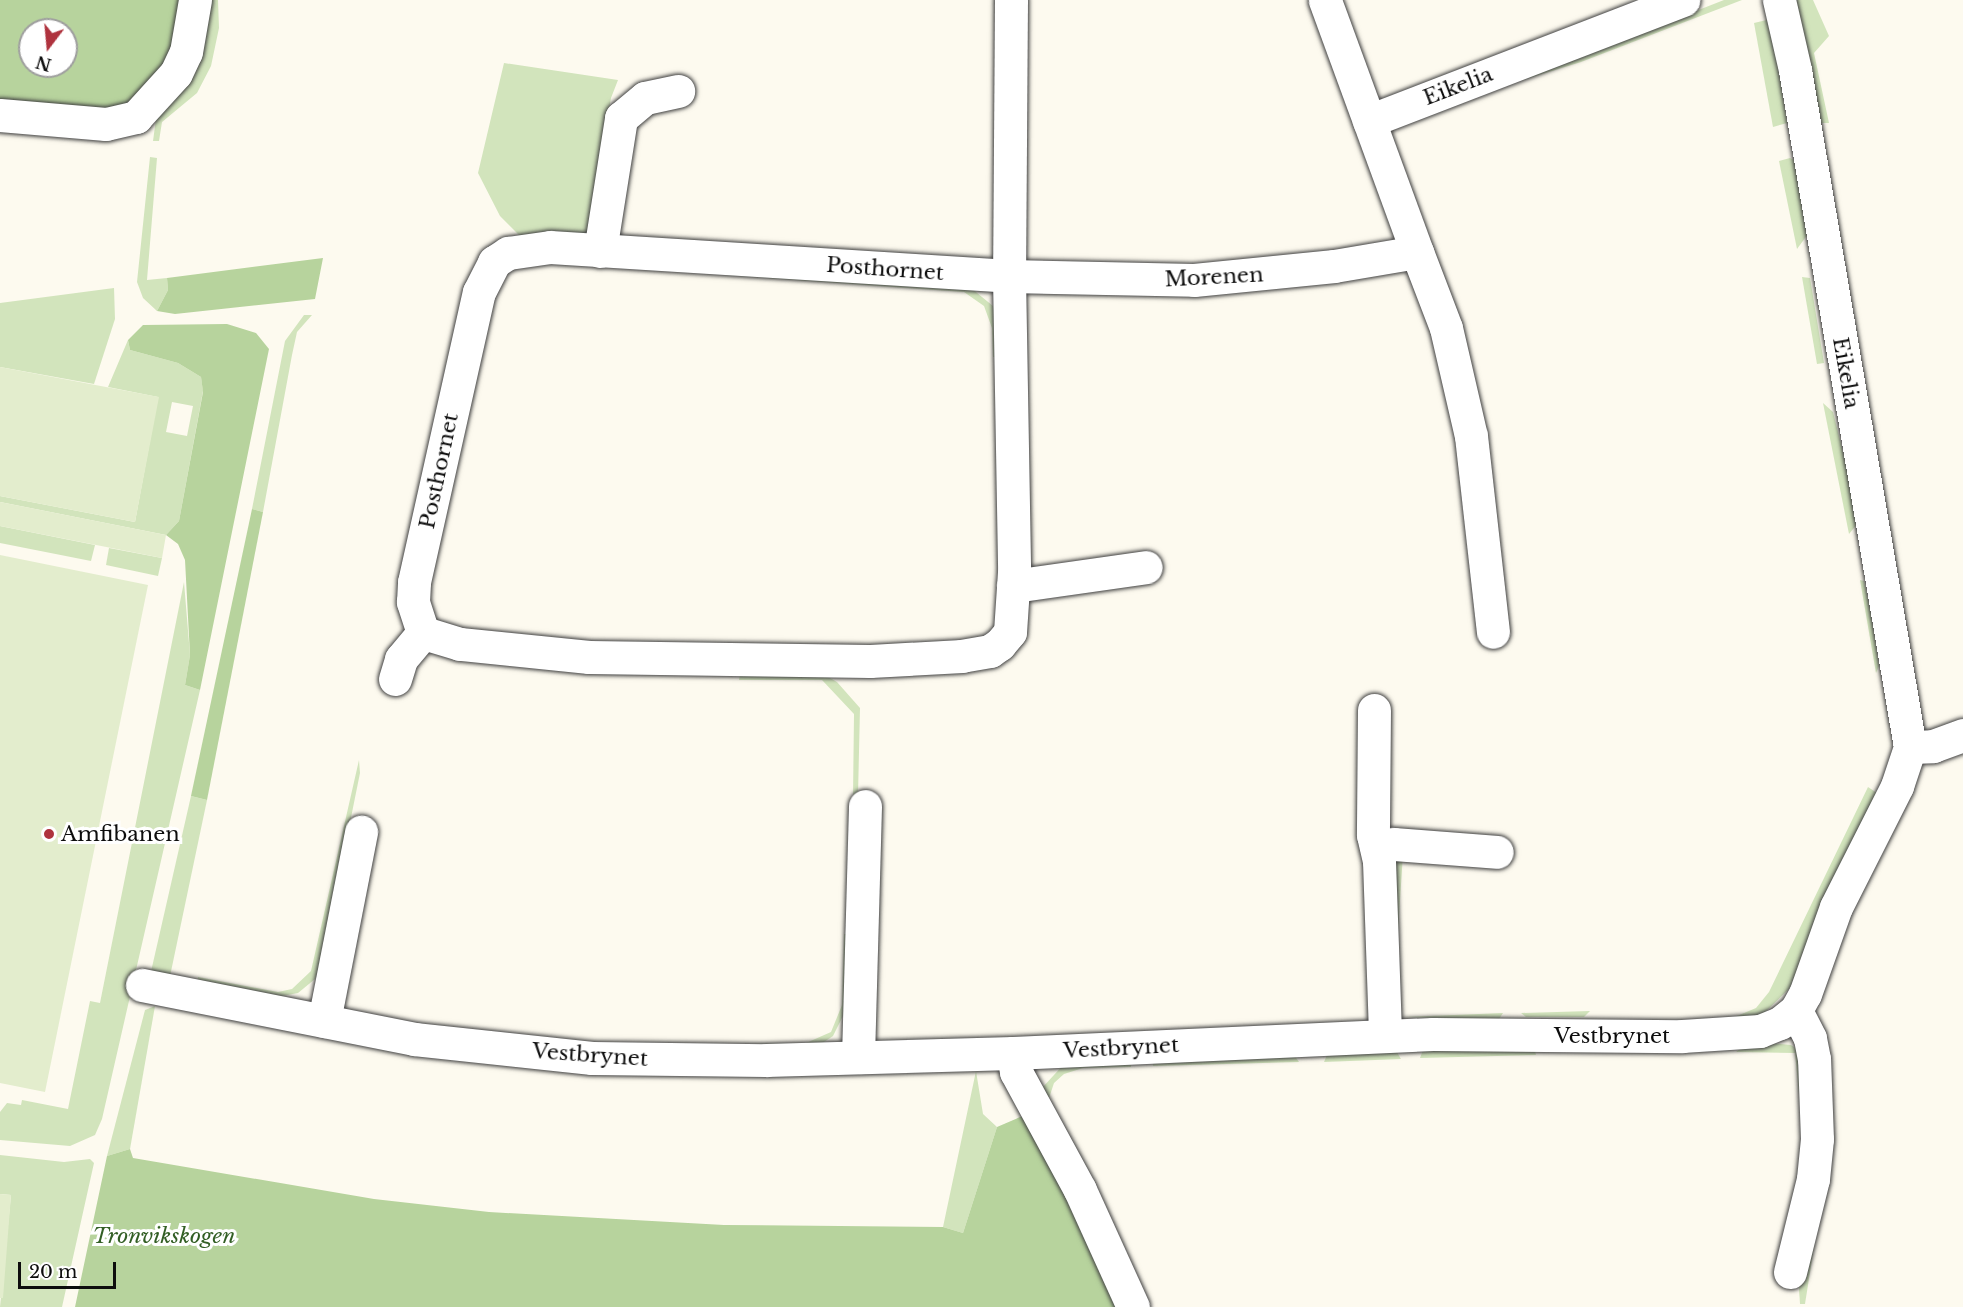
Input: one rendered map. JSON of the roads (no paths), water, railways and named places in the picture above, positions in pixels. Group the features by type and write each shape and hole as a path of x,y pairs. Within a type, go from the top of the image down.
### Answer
{"street":[{"path":"0,115 106,124 136,117 176,73 186,52 195,0"},
{"path":"395,679 401,659 423,633 460,644 589,657 870,661 990,651 1010,632 1013,586 1009,276 1011,0"},
{"path":"1325,0 1446,328 1471,436 1492,632"},
{"name":"Eikelia","path":"1369,121 1683,0"},
{"name":"Eikelia","path":"1779,0 1795,70 1910,747"},
{"path":"600,251 621,118 645,98 678,91"},
{"name":"Posthornet","path":"423,633 413,602 414,582 473,314 485,277 494,262 521,249 600,251 1009,276"},
{"name":"Morenen","path":"1009,276 1194,280 1323,267 1417,252"},
{"path":"1013,586 1146,567"},
{"path":"1374,710 1376,846 1385,1035"},
{"path":"1790,1272 1813,1179 1817,1139 1814,1059 1810,1038 1796,1010 1836,907 1897,786 1910,747 1933,746 1963,735"},
{"path":"858,1057 866,806"},
{"path":"324,1021 361,832"},
{"path":"1376,846 1394,844 1497,852"},
{"name":"Vestbrynet","path":"142,985 414,1039 592,1058 858,1057 1013,1053 1385,1035 1720,1036 1760,1031 1796,1010"},
{"path":"1013,1053 1016,1072 1080,1190 1133,1307"}],"place":[{"name":"Amfibanen","path":"49,834"}],"park label":[{"name":"Tronvikskogen","path":"164,1236"}]}
